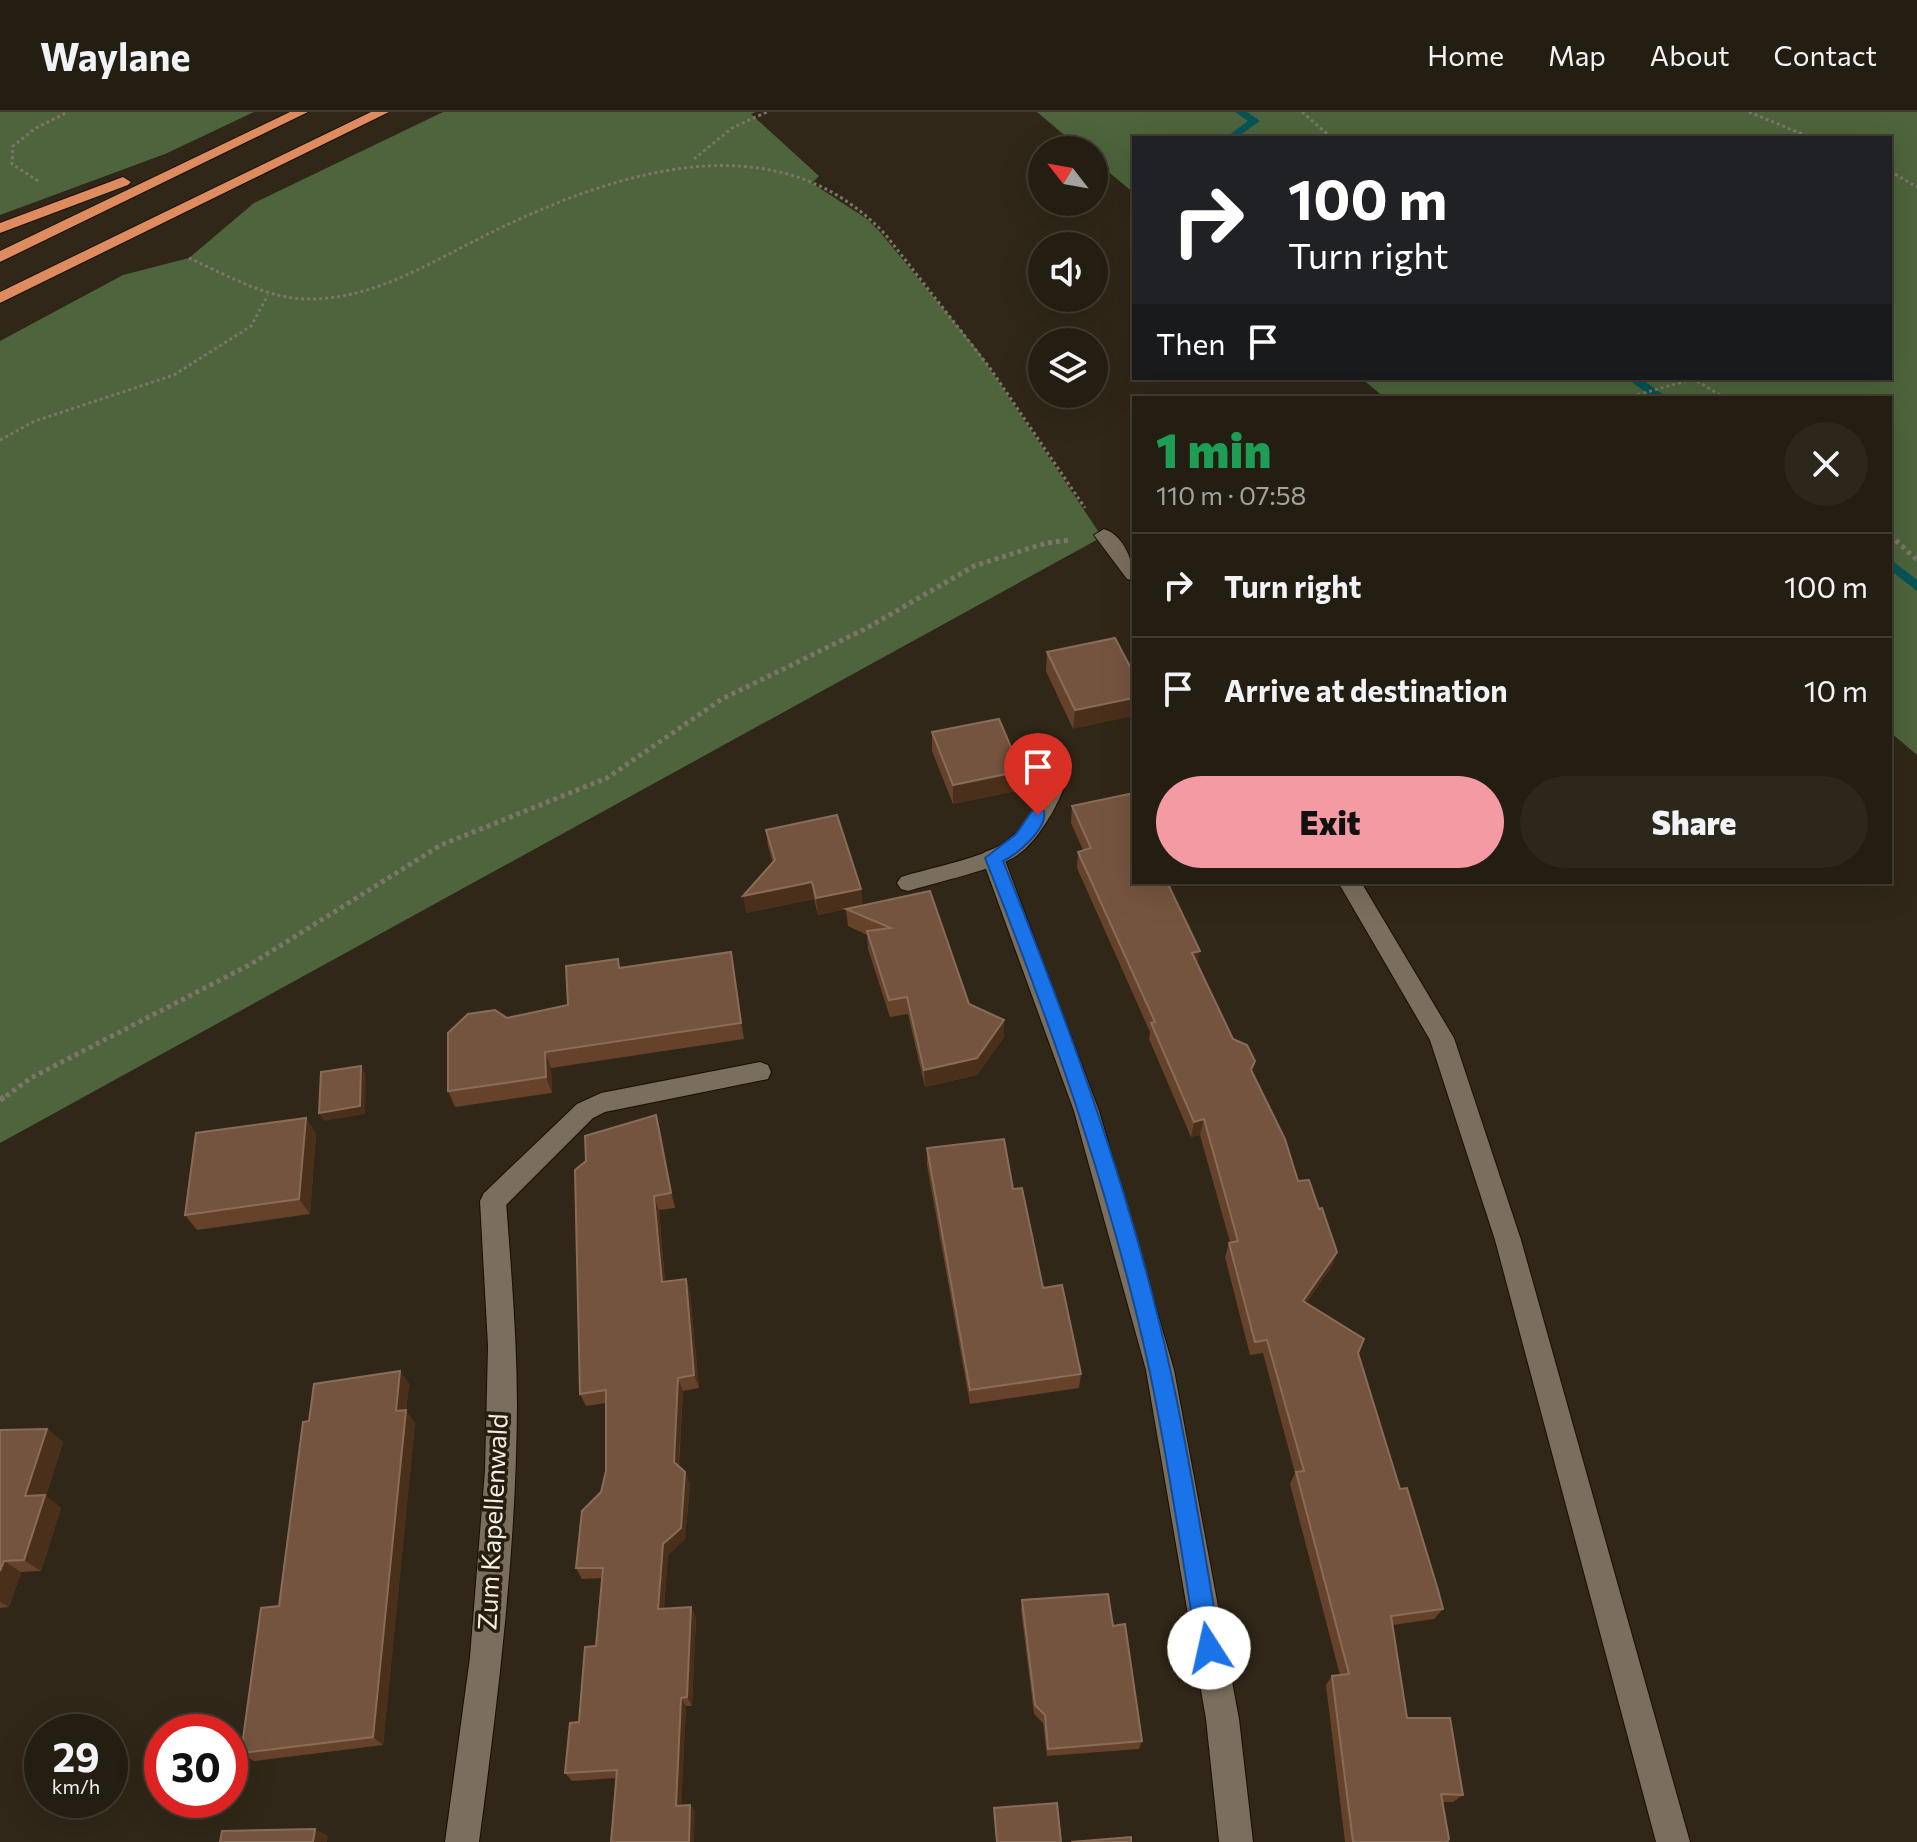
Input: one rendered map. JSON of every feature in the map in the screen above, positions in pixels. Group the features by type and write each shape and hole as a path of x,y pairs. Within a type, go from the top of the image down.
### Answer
{"highway":[{"path":"0,257 301,112"},
{"path":"0,298 382,112"},
{"path":"0,228 253,134"}],"street":[{"path":"1104,535 1132,572"},
{"path":"993,858 1050,1000 1083,1099 1108,1178 1160,1373 1229,1764 1236,1842"},
{"path":"1350,884 1442,1038 1508,1240 1673,1842"},
{"name":"Zum Kapellenwald","path":"462,1842 479,1719 497,1498 502,1348 493,1201"}],"lane":[{"path":"908,883 1008,851 1022,838 1054,792 1060,776 1060,760"},
{"path":"493,1201 585,1111 601,1103 760,1072"}],"path":[{"path":"39,182 12,164 13,146 36,128 68,112"},
{"path":"693,160 732,128 767,112"},
{"path":"1302,112 1330,136"},
{"path":"1749,112 1807,136"},
{"path":"189,258 268,295 334,298 374,288 602,183 704,159"},
{"path":"0,1100 31,1078 251,964 441,845 607,778 722,699 865,629 974,566 1046,543 1104,535 980,350 881,229 810,178 768,164 733,159"},
{"path":"1892,172 1917,187"},
{"path":"0,440 35,421 174,375 251,326 268,295"},
{"path":"1633,396 1689,380"},
{"path":"1694,380 1722,396"},
{"path":"1892,537 1917,560"}],"green space":[{"path":"0,112 254,112 165,154 0,215"},
{"path":"443,112 756,112 751,114 819,176 812,183 867,219 880,232 978,351 1102,537 0,1143 0,341 123,275 189,258 254,203"},
{"path":"1037,112 1917,112 1917,755 1892,734 1892,396 1383,396 1363,380 1892,380 1892,136 1132,136 1132,191 1108,172 1108,136 1065,136"}],"building":[{"path":"1115,638 1132,670 1132,698 1075,710 1047,652"},
{"path":"999,719 1021,771 953,785 932,732"},
{"path":"1132,793 1132,884 1168,884 1200,951 1192,953 1233,1039 1247,1045 1255,1061 1251,1070 1285,1139 1298,1181 1309,1180 1319,1209 1322,1208 1337,1252 1303,1301 1364,1339 1358,1353 1400,1489 1407,1488 1443,1609 1391,1616 1407,1718 1450,1718 1463,1795 1441,1794 1447,1842 1353,1842 1332,1676 1349,1674 1296,1472 1304,1471 1267,1340 1255,1342 1229,1243 1238,1241 1204,1119 1194,1122 1151,1023 1155,1022 1078,852 1091,848 1072,806"},
{"path":"837,815 861,889 816,898 812,882 743,896 775,860 766,830"},
{"path":"930,891 969,1004 1004,1020 977,1058 924,1070 907,997 889,1000 867,931 891,928 846,909"},
{"path":"731,952 741,1023 545,1052 546,1077 448,1091 448,1033 468,1014 495,1010 507,1018 568,1005 566,966 618,959 619,968"},
{"path":"361,1066 360,1106 319,1113 321,1072"},
{"path":"656,1115 671,1193 654,1196 662,1282 686,1279 694,1375 678,1378 674,1462 685,1472 681,1528 663,1544 658,1609 691,1607 687,1697 681,1698 676,1806 690,1805 689,1842 611,1842 617,1770 565,1773 570,1723 579,1722 585,1647 596,1646 603,1568 576,1568 582,1511 601,1492 606,1471 606,1390 580,1394 575,1170 586,1161 585,1136"},
{"path":"306,1118 299,1199 185,1215 196,1133"},
{"path":"1004,1139 1013,1189 1022,1188 1043,1288 1062,1285 1081,1374 970,1390 927,1148"},
{"path":"400,1371 396,1411 406,1410 373,1737 248,1752 246,1714 261,1608 279,1606 303,1422 309,1421 314,1384"},
{"path":"47,1429 25,1496 45,1495 24,1560 4,1561 0,1571 0,1430"},
{"path":"1108,1594 1113,1626 1125,1624 1142,1741 1048,1749 1045,1715 1035,1705 1022,1600"},
{"path":"1057,1803 1061,1842 997,1842 994,1808"},
{"path":"315,1829 313,1842 220,1842 222,1831"},
{"path":"1131,1837 1131,1842 1071,1842"}],"waterway":[{"path":"1233,136 1255,121 1240,112"},
{"path":"1635,380 1659,396"},
{"path":"1892,565 1917,587"}],"route":[{"path":"1038,815 1022,838 1008,851 993,858 1050,1000 1108,1178 1142,1301 1160,1373 1209,1648"}]}
